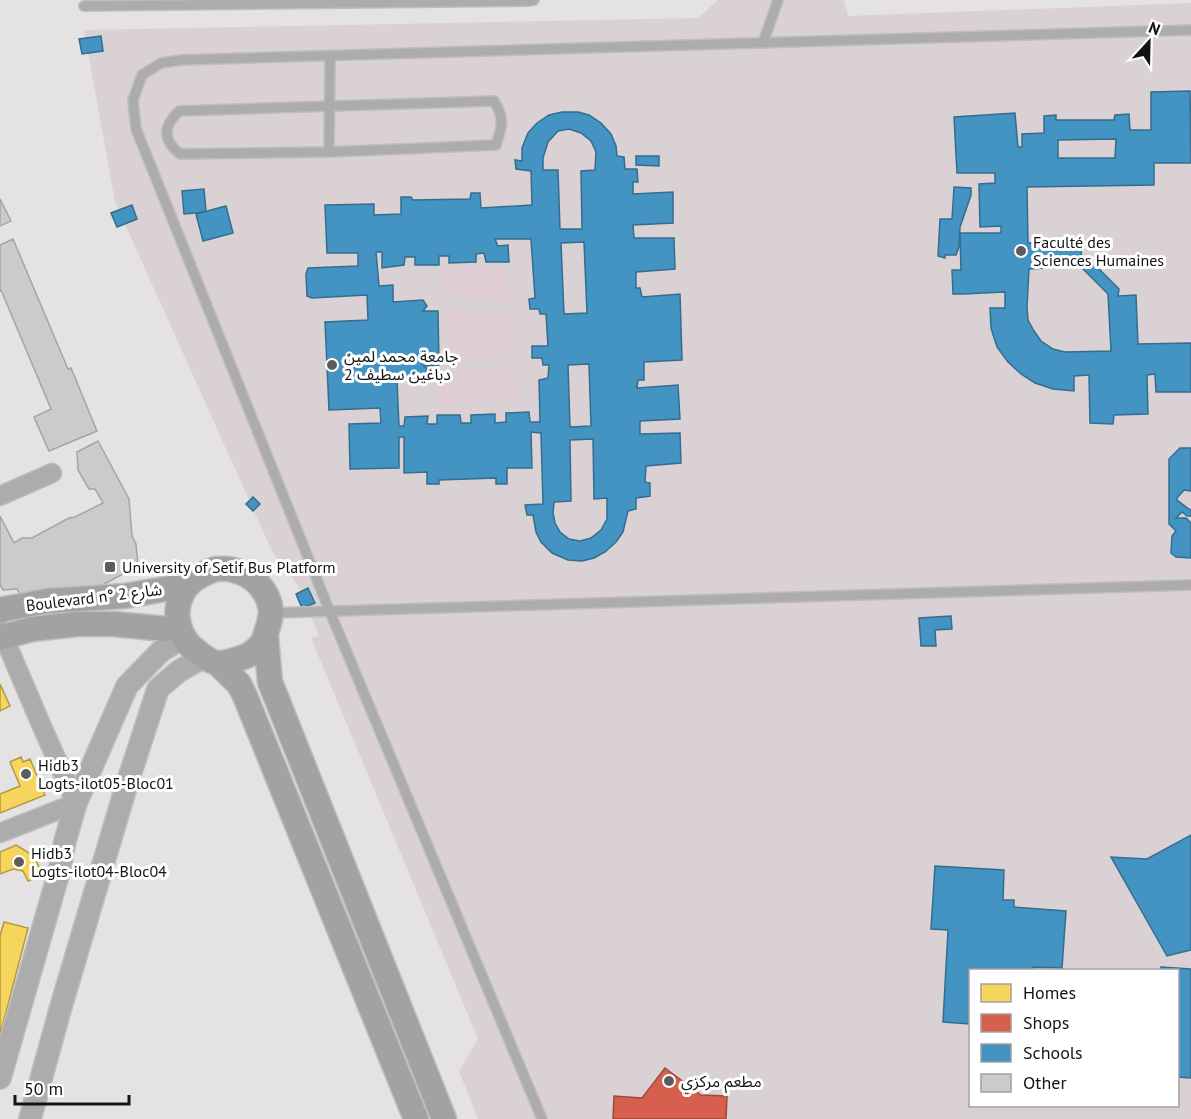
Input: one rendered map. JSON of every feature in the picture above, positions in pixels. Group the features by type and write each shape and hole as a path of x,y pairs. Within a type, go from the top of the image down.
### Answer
{"main road":[{"path":"416,1119 245,696 238,684 210,660 191,648 181,631 177,612 180,599 188,585 200,575 215,569 231,569 246,574 259,584 267,597 271,613 266,637 270,682 444,1119"},
{"name":"Boulevard n° شارع 2","path":"0,610 47,602 125,596 188,585"},
{"name":"Boulevard n° شارع 2","path":"1,634 32,628 76,624 114,624 181,631"},
{"path":"210,660 233,661 246,657 266,637"}],"street":[{"path":"0,496 52,472"},
{"path":"0,1078 59,872 76,803 127,686 181,631"},
{"path":"1,634 76,803"},
{"path":"30,1119 126,787 158,689 179,671 210,660"},
{"path":"0,833 76,803"}],"lane":[{"path":"84,6 528,2 534,0"},
{"path":"763,43 778,0"},
{"path":"542,1119 330,612 136,129 133,100 142,75 161,63 182,60 1191,30"},
{"path":"329,152 330,56"},
{"path":"494,101 501,112 501,127 496,145 329,152 180,154 170,146 166,130 179,111 494,101"},
{"path":"271,613 1191,585"}],"shaded area":[{"path":"718,0 844,0 848,16 1191,3 1191,1119 478,1119 459,1071 478,1039 311,638 319,636 299,587 272,551 115,202 84,30 698,18"},
{"path":"501,266 504,284 511,284 511,300 442,295 440,268"},
{"path":"448,310 511,314 513,353 452,361"},
{"path":"514,367 517,401 440,403 436,385 445,384 444,375"}],"building: Homes":[{"path":"0,684 10,706 0,711"},
{"name":"Hidb3 Logts-ilot05-Bloc01","path":"21,757 23,762 30,759 45,795 0,813 0,794 20,786 10,762"},
{"name":"Hidb3 Logts-ilot04-Bloc04","path":"16,845 34,856 43,875 28,881 23,871 13,869 0,874 0,852"},
{"path":"4,922 28,928 0,1035 0,936"}],"building: Shops":[{"name":"مطعم مركزي","path":"665,1068 701,1095 727,1096 726,1119 613,1119 614,1096 642,1098"}],"building: Schools":[{"path":"101,36 103,51 82,54 79,39"},
{"name":"Faculté des Sciences Humaines","path":"1190,91 1191,163 1154,163 1154,185 1027,187 1028,243 1080,243 1082,259 1090,260 1119,289 1118,296 1136,295 1138,344 1191,343 1191,392 1156,392 1155,374 1147,375 1148,414 1114,415 1113,424 1090,423 1089,375 1074,376 1074,391 1053,389 1035,383 1021,374 997,347 991,328 990,308 1005,308 1005,292 953,294 952,270 961,270 960,233 1001,233 1001,226 980,227 979,184 995,183 995,173 957,173 954,117 1015,113 1018,147 1022,147 1022,134 1044,133 1044,116 1056,115 1056,120 1114,120 1115,115 1129,114 1130,130 1151,130 1151,92","holes":["1116,139 1115,158 1058,158 1058,140","1080,266 1108,294 1111,351 1065,352 1053,349 1041,341 1028,320 1029,269"]},
{"path":"578,112 589,115 601,123 611,134 617,156 624,157 625,169 637,169 638,182 633,182 633,194 673,192 673,223 633,225 634,238 674,238 675,269 636,272 636,288 640,288 642,297 680,294 682,360 644,362 644,380 638,380 637,388 678,385 680,419 640,421 640,434 680,433 681,463 646,466 645,482 650,483 650,496 636,498 636,509 628,511 623,532 616,542 605,552 582,561 568,560 552,553 541,542 536,532 533,515 527,515 525,505 543,504 541,433 531,432 532,468 507,468 507,484 496,484 496,478 439,480 439,484 427,484 427,472 404,473 404,437 399,437 399,468 350,469 349,424 381,423 380,408 329,410 325,322 368,320 367,295 312,298 307,296 308,268 358,266 358,253 327,253 325,205 374,204 374,215 401,214 401,197 411,197 413,200 470,199 471,193 480,193 481,208 532,205 531,171 516,169 515,160 522,161 522,148 528,133 549,115","holes":["569,129 581,133 591,141 596,152 595,170 581,171 582,229 560,229 558,170 543,170 543,158 548,142 558,131","495,239 531,239 535,298 529,299 530,309 539,309 540,314 546,314 548,346 532,346 532,358 542,358 543,365 549,365 548,378 539,380 540,422 530,422 529,412 506,413 506,422 495,423 495,414 471,415 471,423 461,423 460,415 437,415 437,424 427,424 428,416 405,417 404,426 399,426 397,380 425,378 431,372 424,366 439,365 438,311 423,311 427,306 423,300 393,302 393,285 379,286 376,252 382,252 382,268 404,265 405,257 415,257 415,265 439,265 439,256 449,256 449,263 476,262 476,254 484,253 486,262 509,262 508,245 498,246","584,242 587,313 564,314 561,243","589,364 591,426 570,427 568,365","593,439 594,499 607,498 607,519 601,530 591,538 580,541 569,539 560,532 555,523 554,502 571,501 570,440"]},
{"path":"636,156 659,156 659,166 636,165"},
{"path":"954,187 971,188 971,195 960,227 959,247 956,255 945,255 945,258 938,256 940,219 952,219"},
{"path":"204,189 206,212 184,214 182,191"},
{"path":"132,205 137,219 117,227 111,213"},
{"path":"226,206 233,233 203,241 196,214"},
{"path":"1180,448 1191,448 1191,491 1184,490 1177,500 1191,510 1191,516 1182,512 1176,518 1186,518 1191,523 1191,558 1176,557 1171,553 1172,536 1176,531 1169,524 1169,459"},
{"path":"253,497 260,504 253,511 246,504"},
{"path":"308,588 315,603 302,608 296,594"},
{"path":"951,616 952,629 935,630 936,646 921,646 919,618"},
{"path":"1191,835 1191,950 1167,956 1111,857 1147,859"},
{"path":"935,866 1004,870 1003,900 1014,900 1014,907 1066,911 1062,968 969,969 969,1024 943,1022 948,930 931,929"},
{"path":"1161,967 1191,969 1191,1078 1179,1077 1179,969 1161,969"}],"building: Other":[{"path":"0,199 11,221 0,226"},
{"path":"13,239 97,431 49,451 34,417 51,409 0,291 0,245"},
{"path":"98,441 129,499 132,536 136,544 138,566 91,591 21,596 17,589 3,590 0,585 0,516 14,543 22,538 32,538 103,503 95,489 89,489 78,470 77,452"}],"place":[{"name":"Faculté des Sciences Humaines","path":"1021,251"},
{"name":"جامعة محمد لمين دباغين سطيف 2","path":"332,365"},
{"name":"University of Setif Bus Platform","path":"110,567"},
{"name":"Hidb3 Logts-ilot05-Bloc01","path":"26,774"},
{"name":"Hidb3 Logts-ilot04-Bloc04","path":"19,862"},
{"name":"مطعم مركزي","path":"669,1081"}]}
